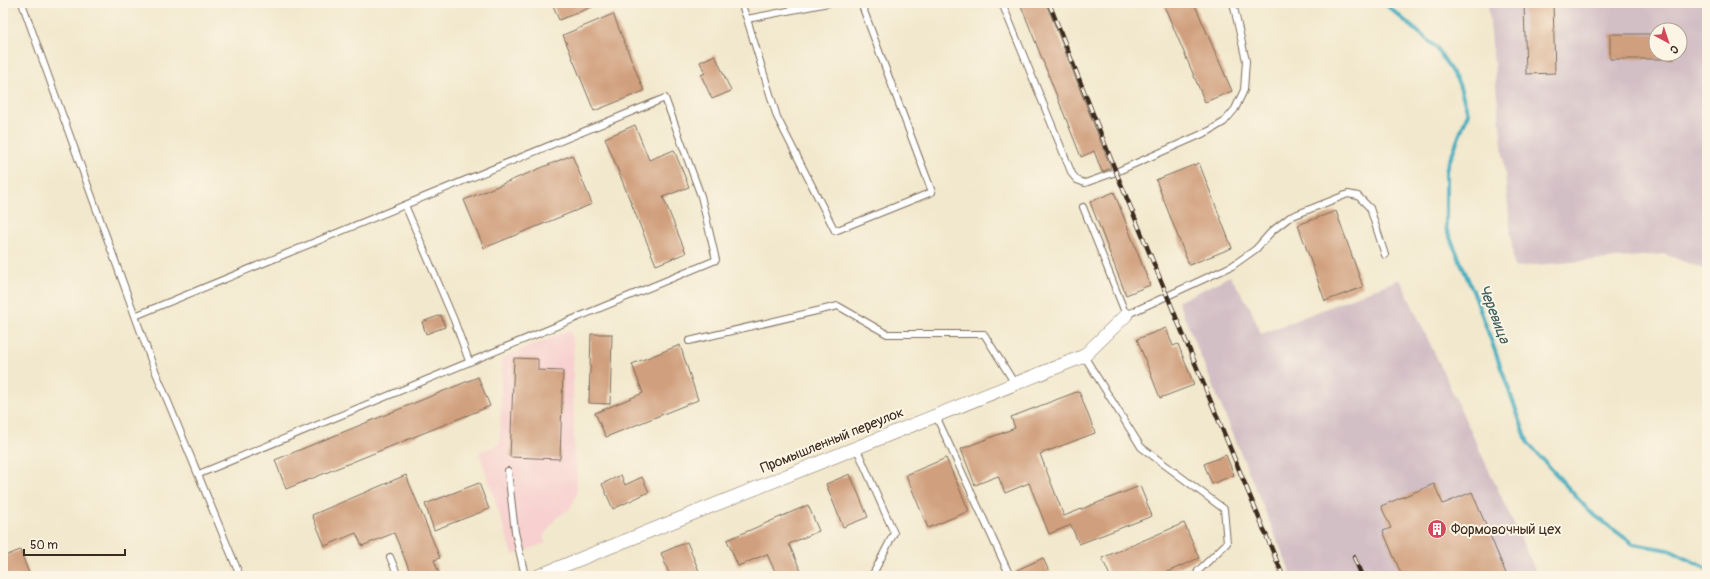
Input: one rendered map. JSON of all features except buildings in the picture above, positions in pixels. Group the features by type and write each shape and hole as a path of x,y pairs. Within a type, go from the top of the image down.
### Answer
{"street":[{"name":"Промышленный переулок","path":"538,576 1084,356 1126,315"}],"lane":[{"path":"22,3 152,363 240,576"},
{"path":"741,3 777,117 835,231 932,192 861,3"},
{"path":"747,19 828,3"},
{"path":"1002,3 1072,174 1076,180 1085,183 1116,172 1209,131 1224,122 1234,109 1244,90 1246,61 1233,3"},
{"path":"135,316 665,98 701,196 716,260 199,474"},
{"path":"1083,207 1126,315 1232,266 1256,249 1272,231 1290,217 1348,194 1358,196 1370,208 1385,255"},
{"path":"405,205 454,320 469,361"},
{"path":"689,340 838,306 887,334 984,334 1015,384"},
{"path":"1084,356 1141,447 1224,509 1226,543 1198,570 1196,576"},
{"path":"936,416 1010,576"},
{"path":"856,448 894,534 872,576"},
{"path":"508,471 515,532 525,576"},
{"path":"390,557 398,576"}],"shaded area":[{"path":"1488,3 1707,3 1707,270 1664,254 1514,267"},
{"path":"1230,276 1250,307 1261,334 1400,279 1538,576 1292,576 1178,302"},
{"path":"570,330 574,345 574,455 577,465 577,493 570,509 556,518 543,536 545,543 513,555 479,452 500,444 502,358"}],"waterway":[{"name":"Черевица","path":"1384,3 1437,48 1459,84 1468,113 1446,170 1446,228 1476,298 1528,443 1589,511 1633,544 1669,550 1707,569"}],"railway":[{"path":"1049,3 1116,172 1283,576"},
{"path":"1354,557 1362,576"}],"place":[{"name":"Формовочный цех","path":"1437,529"}]}
